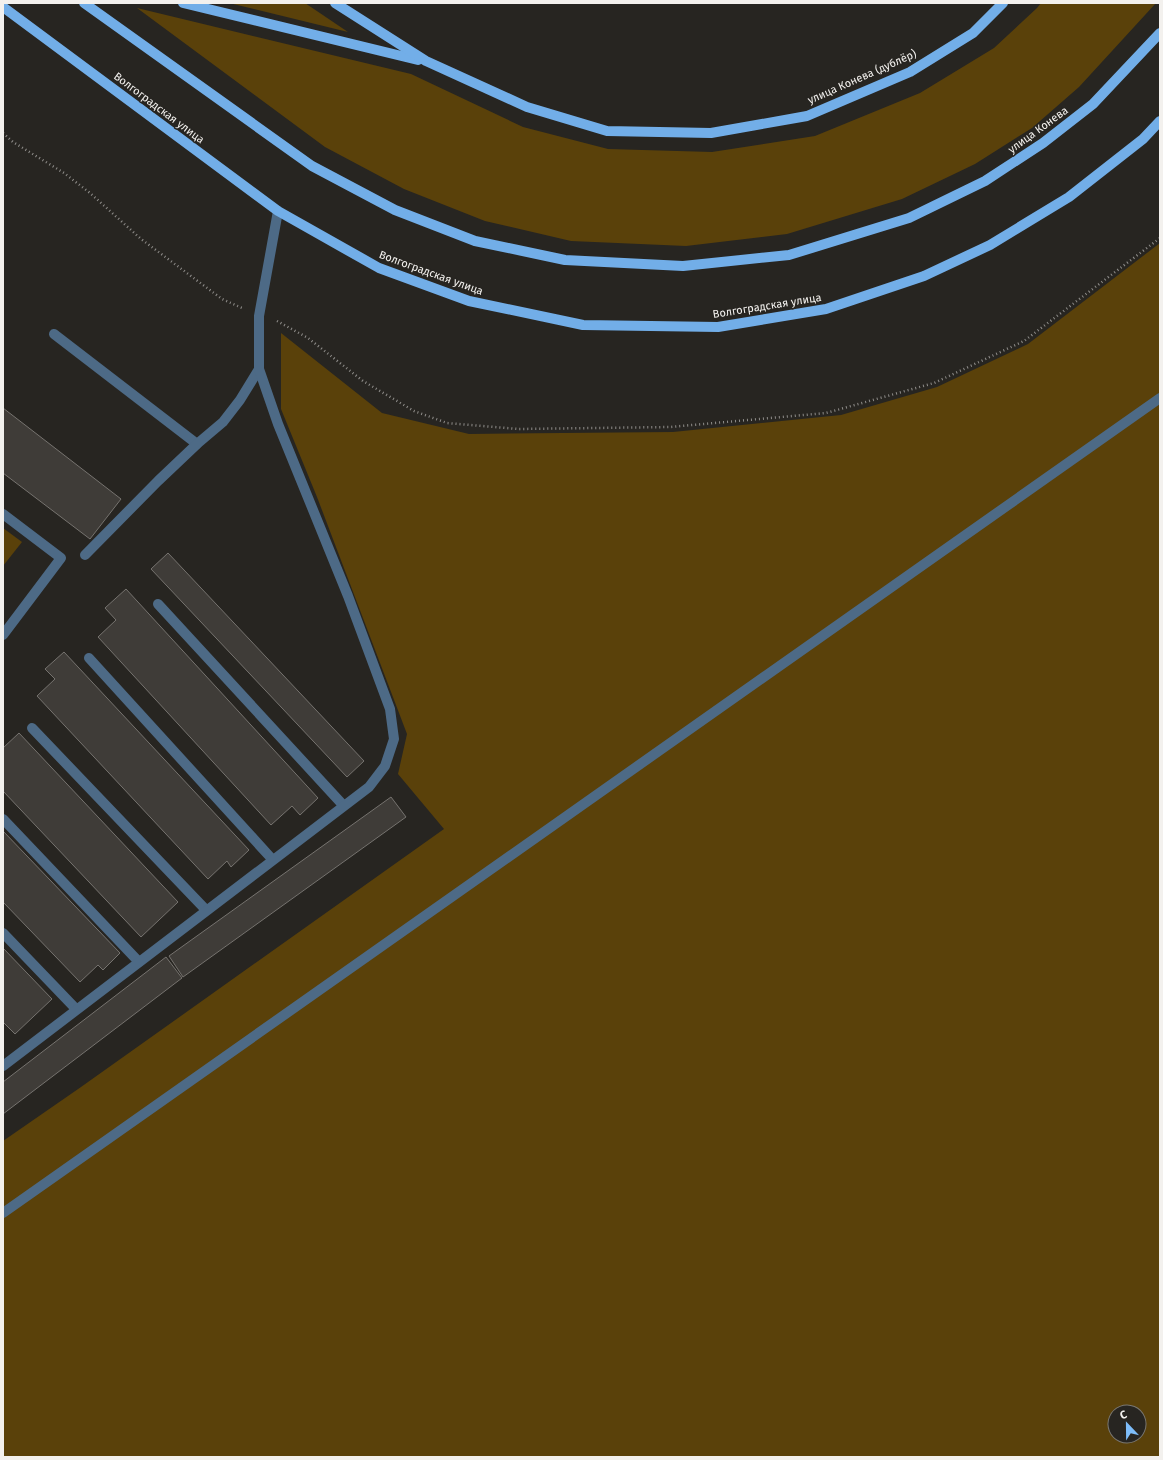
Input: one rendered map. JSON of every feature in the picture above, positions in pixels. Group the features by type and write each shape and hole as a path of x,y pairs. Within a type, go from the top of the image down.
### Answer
{"main road":[{"name":"улица Конева","path":"84,3 312,166 395,210 475,241 565,260 683,266 789,255 909,218 986,182 1043,143 1093,104 1160,33"},
{"path":"183,3 426,61"},
{"path":"335,3 426,61"},
{"name":"улица Конева (дублёр)","path":"426,61 527,107 607,131 711,133 807,116 910,72 973,33 1003,3"},
{"name":"Волгоградская улица","path":"3,7 278,211 379,268 469,301 583,325 718,327 826,309 924,276 990,245 1069,197 1143,139 1160,121"}],"lane":[{"path":"5,1062 139,962 368,787 385,766 394,739 390,709 348,596 278,424 259,368 259,316 278,211"},
{"path":"54,334 197,444"},
{"path":"85,555 197,444 223,422 240,400 259,368"},
{"path":"3,1213 1160,398"},
{"path":"3,514 61,558 3,635"},
{"path":"158,604 343,805"},
{"path":"88,658 272,859"},
{"path":"32,728 206,910"},
{"path":"3,819 139,962"},
{"path":"3,933 76,1009"}],"path":[{"path":"3,133 13,142 64,173 90,193 141,240 222,299 259,316 281,322 308,338 363,381 414,411 447,423 518,429 670,427 826,413 934,383 1024,341 1160,238"}],"shaded area":[{"path":"229,3 305,3 348,32"},
{"path":"1041,3 1156,3 1079,87 1032,128 975,164 902,199 787,234 686,246 571,241 485,221 404,189 325,147 137,8 411,74 523,127 608,149 712,152 815,136 920,93 994,48"},
{"path":"1160,243 1160,1457 3,1457 3,1141 444,829 398,774 407,734 317,497 281,409 281,333 382,413 469,434 673,432 841,415 937,387 1028,344"},
{"path":"3,528 22,542 3,566"}],"building":[{"path":"3,408 121,499 90,539 3,473"},
{"path":"168,553 364,761 347,777 151,569"},
{"path":"126,589 318,798 300,815 292,806 271,825 98,637 116,620 105,608"},
{"path":"64,652 249,850 231,867 227,861 208,879 37,696 55,679 45,669"},
{"path":"19,733 178,902 141,937 3,791 3,748"},
{"path":"391,797 406,817 183,977 169,956"},
{"path":"3,831 120,953 103,970 98,965 80,982 3,902"},
{"path":"3,948 52,999 15,1034 3,1022"},
{"path":"166,957 182,978 3,1114 3,1082"}]}
